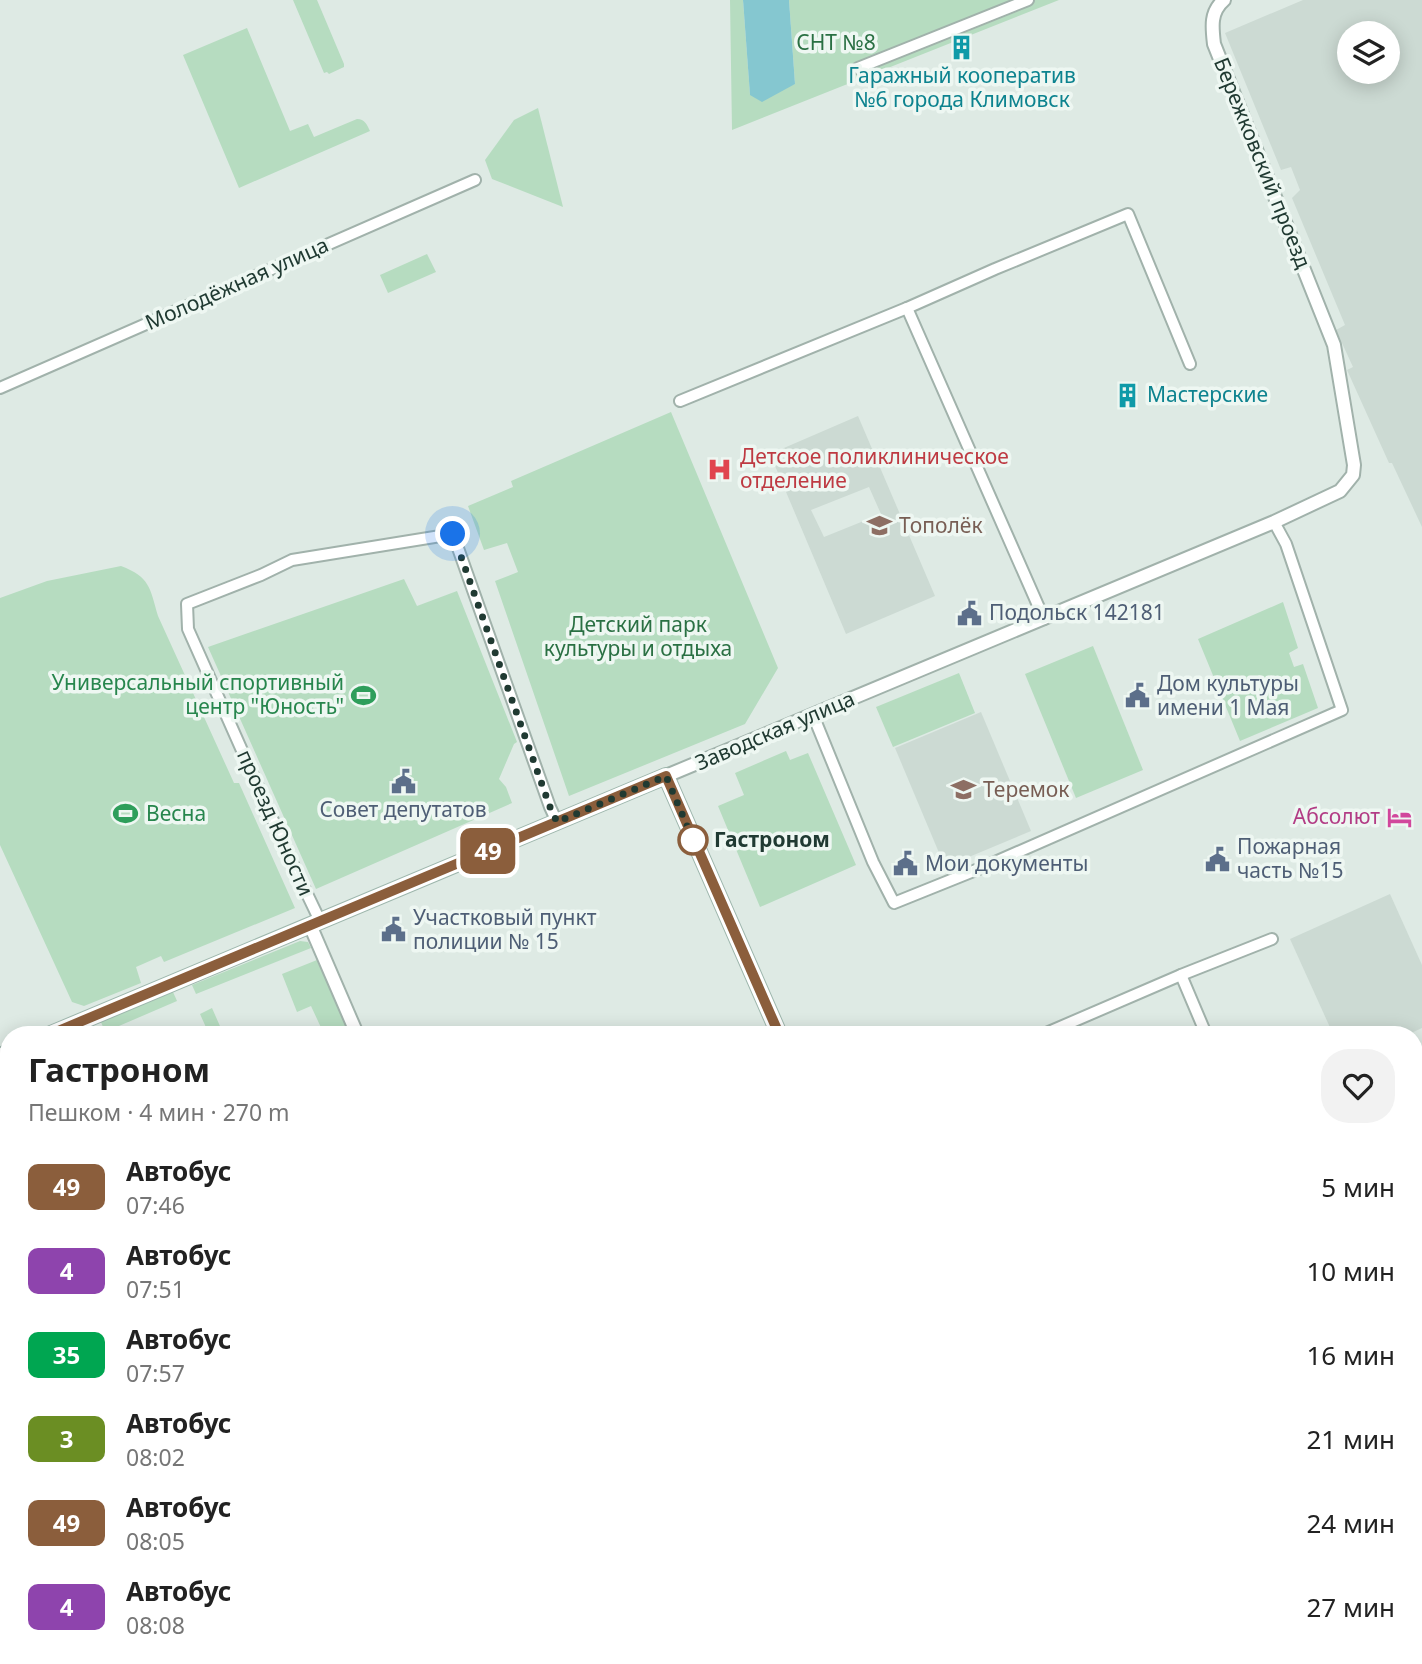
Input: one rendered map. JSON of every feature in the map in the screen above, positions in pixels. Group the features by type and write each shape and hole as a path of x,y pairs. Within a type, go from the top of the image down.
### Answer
{"main road":[{"name":"Заводская улица","path":"70,1026 666,776"},
{"path":"666,776 775,1026"}],"street":[{"path":"858,68 1028,0"},
{"name":"Бережковский проезд","path":"1222,1 1215,10 1213,20 1214,44 1328,327"},
{"name":"Молодёжная улица","path":"0,388 475,180"},
{"path":"680,401 1128,214 1190,364"},
{"path":"908,308 1044,618"},
{"name":"Заводская улица","path":"666,776 1274,522 1340,491 1353,475 1354,466 1334,345 1328,327"},
{"path":"813,715 873,862 894,903 986,866 1342,710 1286,544 1274,522"},
{"name":"проезд Юности","path":"315,923 282,841 188,629 187,604 292,560 453,534 557,822"},
{"path":"315,923 354,1026"},
{"path":"1063,1026 1272,939"},
{"path":"1181,975 1203,1026"}],"shaded area":[{"path":"1303,0 1422,0 1422,527 1392,463 1389,463 1347,370 1353,367 1336,330 1345,325 1292,198 1300,190 1291,167 1281,170 1225,33"},
{"name":"Тополёк","path":"858,416 935,596 846,634 770,454","holes":["869,487 881,514 824,537 811,510"]},
{"name":"Теремок","path":"981,712 1031,831 945,867 895,748"},
{"path":"1390,894 1422,965 1422,1026 1329,1026 1290,939"}],"green space":[{"path":"293,0 317,0 344,67 329,74 324,73"},
{"name":"СНТ №8","path":"730,0 743,0 750,95 795,84 789,0 1059,0 732,130"},
{"path":"247,28 290,131 308,124 314,137 360,119 370,131 239,188 183,55"},
{"path":"538,108 563,207 492,179 485,160 514,120"},
{"path":"427,254 436,272 388,293 380,275"},
{"name":"Детский парк культуры и отдыха","path":"671,412 778,668 745,724 569,796 495,581 518,572 507,543 484,550 468,506 513,487 511,481"},
{"name":"Весна","path":"121,566 138,575 147,585 158,616 234,783 239,783 295,908 164,962 161,956 136,967 141,983 84,1006 72,1002 0,845 0,598 47,581"},
{"name":"Универсальный спортивный центр \"Юность\"","path":"404,579 417,606 457,591 517,742 499,779 506,787 512,803 316,889 208,647"},
{"path":"1283,602 1298,648 1289,653 1294,667 1303,664 1318,708 1240,741 1198,639"},
{"path":"1093,646 1143,770 1076,798 1025,674"},
{"path":"959,673 975,713 893,747 876,707"},
{"path":"786,751 790,760 808,753 856,865 760,907 718,806 744,795 735,773"},
{"path":"300,941 308,942 311,948 196,994 192,985"},
{"path":"317,960 346,1026 320,1026 311,1006 297,1012 282,974"},
{"path":"173,992 177,1001 119,1026 103,1026 101,1022"},
{"path":"212,1008 220,1026 205,1026 200,1014"}],"water":[{"path":"743,0 789,0 795,84 762,102 750,95"}],"bus line":[{"name":"49","path":"70,1026 666,776 775,1026"}],"place":[{"name":"Гаражный кооператив №6 города Климовск","path":"962,47"},
{"name":"Мастерские","path":"1127,395"},
{"name":"Детское поликлиническое отделение","path":"720,469"},
{"name":"Тополёк","path":"879,526"},
{"name":"Подольск 142181","path":"969,613"},
{"name":"Универсальный спортивный центр \"Юность\"","path":"364,695"},
{"name":"Дом культуры имени 1 Мая","path":"1137,696"},
{"name":"Совет депутатов","path":"403,781"},
{"name":"Теремок","path":"963,790"},
{"name":"Весна","path":"126,814"},
{"name":"Абсолют","path":"1400,817"},
{"name":"Гастроном","path":"693,840"},
{"name":"Пожарная часть №15","path":"1217,859"},
{"name":"Мои документы","path":"905,864"},
{"name":"Участковый пункт полиции № 15","path":"393,930"}],"route":[{"path":"453,534 557,822 666,776 693,840"}]}
